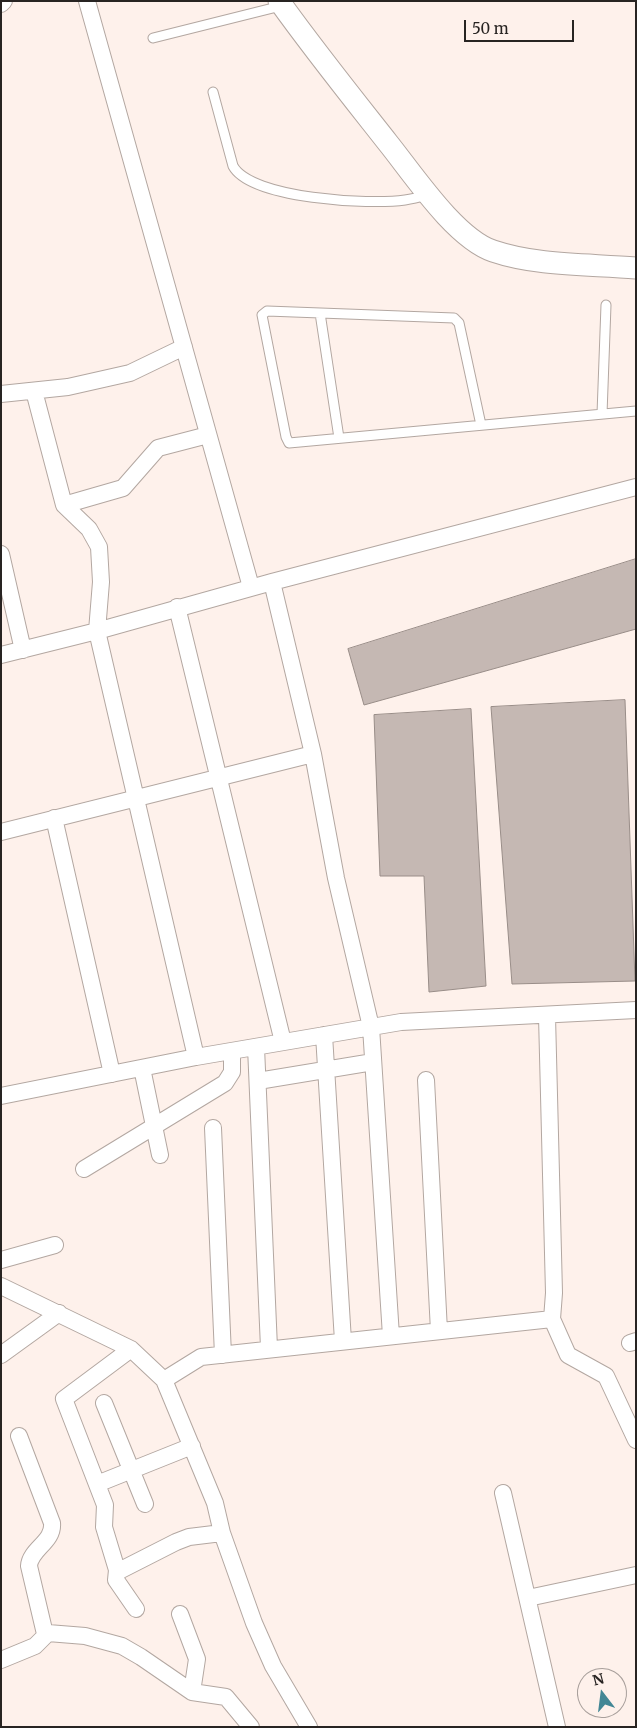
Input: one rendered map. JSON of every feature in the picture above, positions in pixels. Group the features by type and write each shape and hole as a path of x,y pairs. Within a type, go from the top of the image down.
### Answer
{"street":[{"path":"1,4 4,1"},
{"path":"87,1 251,588"},
{"path":"281,3 315,51 428,194 468,238 492,251 541,261 636,268"},
{"path":"1,394 68,387 130,373 184,347"},
{"path":"34,391 64,505 88,528 99,547 101,582 97,632 196,1057"},
{"path":"64,505 124,488 158,448 208,435"},
{"path":"1,655 97,632 272,582 636,487"},
{"path":"1,554 23,650"},
{"path":"272,582 313,754 336,878 371,1027 391,1336"},
{"path":"178,608 283,1042"},
{"path":"1,832 136,800 313,754"},
{"path":"54,818 112,1074"},
{"path":"1,1096 196,1057 401,1022 636,1010"},
{"path":"547,1016 554,1294 552,1319 568,1355 606,1376 636,1440"},
{"path":"324,1035 343,1341"},
{"path":"256,1047 269,1348"},
{"path":"84,1169 225,1083 232,1072 232,1051"},
{"path":"258,1081 373,1062"},
{"path":"142,1068 160,1155"},
{"path":"426,1080 439,1331"},
{"path":"213,1128 223,1354"},
{"path":"1,1260 55,1245"},
{"path":"1,1286 131,1349 164,1380 215,1503 222,1533 254,1623 274,1666 309,1727"},
{"path":"1,1356 60,1313"},
{"path":"164,1380 201,1357 269,1348 552,1319"},
{"path":"131,1349 64,1399 105,1505 104,1527 117,1572 117,1582 136,1609"},
{"path":"104,1403 145,1504"},
{"path":"19,1436 52,1523 51,1533 30,1559 29,1566 45,1634"},
{"path":"97,1484 192,1446"},
{"path":"502,1493 557,1727"},
{"path":"117,1572 189,1537 222,1533"},
{"path":"528,1598 636,1576"},
{"path":"180,1614 197,1659 192,1692"},
{"path":"1,1660 35,1646 45,1634 85,1636 122,1646 192,1692 226,1697 251,1727"}],"lane":[{"path":"153,38 281,3"},
{"path":"213,92 233,166 241,176 296,196 399,201 428,194"},
{"path":"602,414 606,305"},
{"path":"481,425 459,324 454,318 267,311 262,316 287,441 293,444 339,438 636,411"},
{"path":"320,313 339,438"}],"building":[{"path":"636,559 636,629 364,705 348,649"},
{"path":"625,700 635,981 512,984 491,707"},
{"path":"471,709 486,986 429,992 424,876 380,876 374,715"}]}
